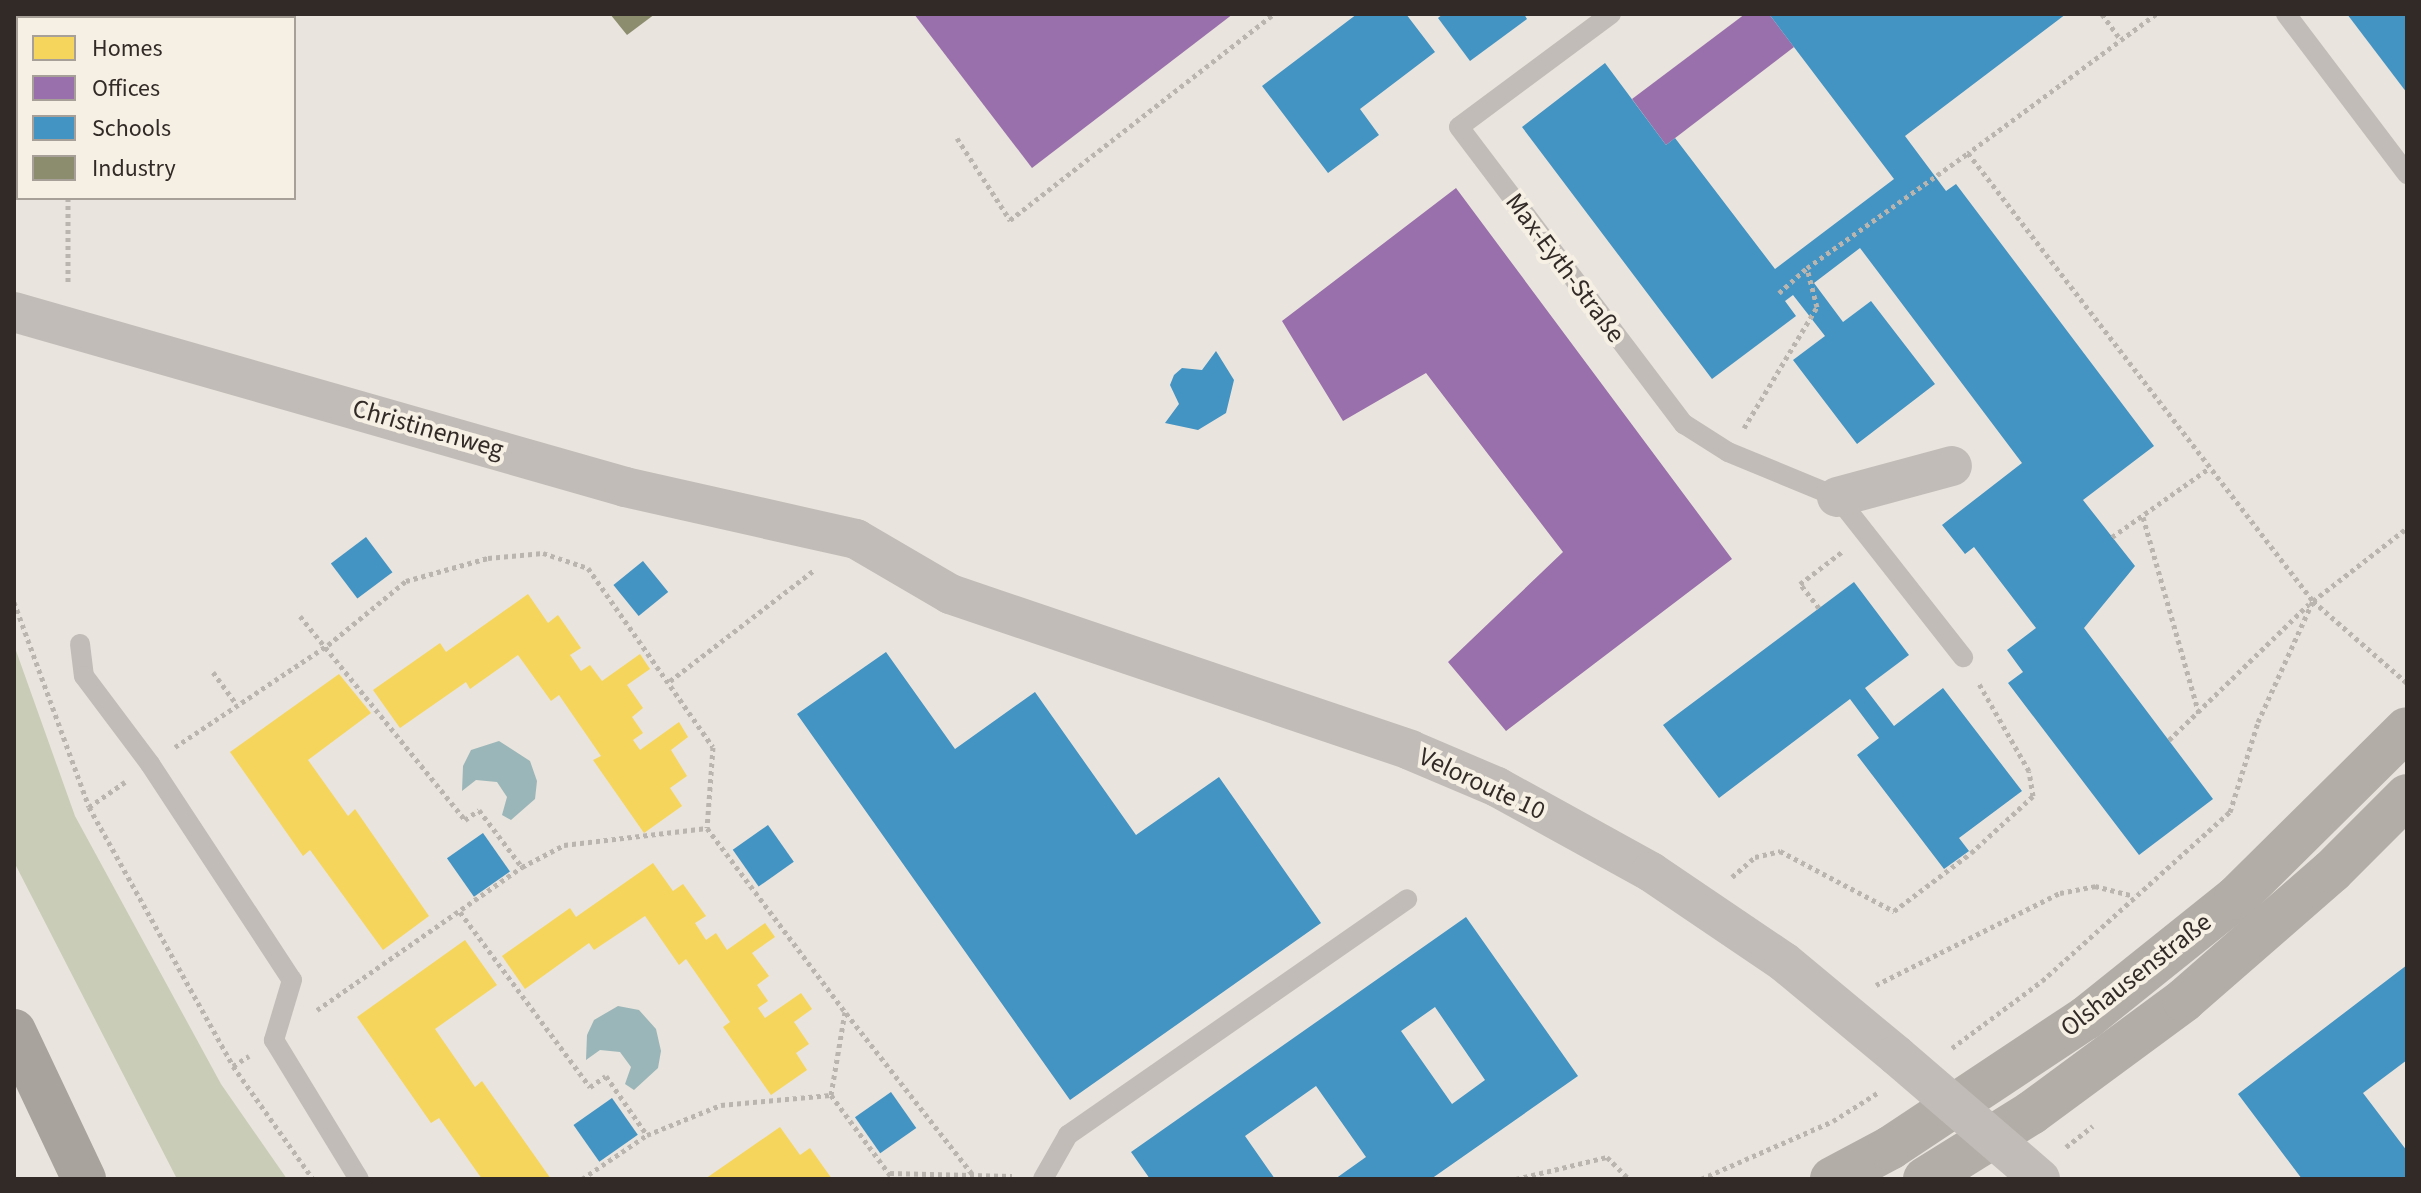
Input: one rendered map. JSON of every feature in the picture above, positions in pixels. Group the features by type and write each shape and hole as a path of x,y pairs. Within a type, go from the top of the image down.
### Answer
{"highway":[{"path":"14,1031 84,1179"}],"street":[{"name":"Christinenweg","path":"14,312 625,487 839,535"},
{"path":"1837,497 1952,466"},
{"name":"Veloroute 10","path":"839,535 881,549 950,594 1366,734 1497,787 1575,827 1705,908 1817,988 1890,1072 2040,1179"},
{"name":"Olshausenstraße","path":"1832,1179 1890,1148 2086,1018 2236,898 2407,729"},
{"name":"Olshausenstraße","path":"1925,1179 2031,1113 2184,1000 2332,871 2407,796"}],"lane":[{"name":"Max-Eyth-Straße","path":"1611,14 1459,127 1684,424 1728,452 1837,497 1963,657"},
{"path":"2286,14 2407,174"},
{"path":"80,644 84,676 150,764 292,980 274,1040 359,1179"},
{"path":"1042,1177 1068,1135 1407,899"}],"path":[{"path":"957,138 1010,220 1274,14"},
{"path":"2102,14 2121,40"},
{"path":"1779,293 1807,268 2156,14"},
{"path":"1968,153 2208,469 2313,601 2407,683"},
{"path":"68,200 69,298"},
{"path":"1728,452 1817,307 1807,268"},
{"path":"2112,537 2208,469"},
{"path":"2143,517 2199,713"},
{"path":"2169,740 2313,601 2407,528"},
{"path":"1819,608 1800,584 1866,533"},
{"path":"670,681 803,582 839,535"},
{"path":"89,807 236,704 328,645 406,581 488,558 543,553 588,568 670,681 713,747 707,828 845,1012 974,1176"},
{"path":"1947,1051 1985,1028 2230,812 2258,722 2313,601"},
{"path":"14,602 89,807 233,1066 313,1179"},
{"path":"300,616 328,645 465,820 479,810 522,867"},
{"path":"1705,908 1755,857 1780,851 1894,911 1971,853 2033,796 2029,771 1963,657"},
{"path":"213,672 236,704"},
{"path":"233,1066 522,867 564,845 707,828"},
{"path":"1817,988 1835,978 1860,993 2060,893 2095,886 2135,897"},
{"path":"460,912 590,1087 606,1076 647,1135"},
{"path":"845,1012 831,1095 891,1176 1042,1177"},
{"path":"1701,1179 1833,1121 1890,1072"},
{"path":"582,1179 647,1135 721,1105 831,1095"},
{"path":"1516,1179 1607,1157 1629,1179"}],"green space":[{"path":"14,645 75,816 221,1084 287,1179 177,1179 14,862"}],"water":[{"path":"499,741 530,761 537,781 535,799 511,820 502,815 507,797 497,782 476,780 462,791 463,766 471,750"},
{"path":"618,1006 639,1010 656,1029 661,1051 658,1068 634,1090 625,1084 631,1067 620,1052 600,1050 586,1060 587,1035 594,1020"}],"building: Homes":[{"path":"528,594 548,623 558,615 581,648 570,655 581,671 590,665 602,681 640,654 650,669 627,685 643,708 632,717 643,733 633,740 640,750 679,722 688,737 671,750 687,776 670,788 682,806 644,833 593,760 601,756 559,695 551,701 518,655 470,689 466,682 400,728 373,690 440,643 446,652"},
{"path":"339,674 371,713 308,760 348,816 355,809 429,916 383,950 310,850 303,856 230,752"},
{"path":"653,863 673,891 683,884 706,916 695,923 706,940 716,933 727,950 765,923 775,937 752,953 769,976 757,985 768,1001 758,1008 765,1018 801,993 812,1009 794,1022 809,1044 796,1053 807,1070 771,1095 723,1027 730,1022 686,959 679,965 645,916 594,950 589,943 525,989 502,956 570,908 576,917"},
{"path":"465,940 497,985 435,1029 475,1087 482,1081 551,1179 482,1179 439,1118 431,1123 357,1017"},
{"path":"780,1127 800,1155 810,1148 832,1179 705,1179"}],"building: Offices":[{"path":"914,14 1233,14 1032,168"},
{"path":"1745,14 1769,14 1794,47 1666,145 1632,99"},
{"path":"1456,188 1732,559 1506,731 1448,662 1563,552 1426,373 1343,421 1282,321"}],"building: Schools":[{"path":"1357,14 1406,14 1435,52 1360,109 1379,135 1328,173 1262,86"},
{"path":"1443,14 1524,14 1527,19 1470,61 1438,18"},
{"path":"1769,14 2066,14 1905,136 1946,191 1956,184 2154,446 2083,500 2135,566 2084,628 2213,799 2139,855 2008,683 2023,672 2007,650 2036,628 1974,547 1965,554 1942,525 2022,463 1860,248 1814,283 1843,322 1871,301 1935,384 1857,444 1793,360 1825,336 1793,295 1785,301 1796,316 1712,379 1522,127 1605,63 1666,145 1675,138 1775,269 1894,179"},
{"path":"2347,14 2407,14 2407,93"},
{"path":"1216,351 1234,380 1226,413 1198,430 1165,423 1179,404 1170,385 1174,375 1182,368 1202,370"},
{"path":"366,537 392,572 357,599 331,563"},
{"path":"643,561 668,592 639,616 613,585"},
{"path":"1854,582 1909,655 1865,688 1894,726 1943,688 2022,791 1959,838 1969,851 1944,869 1857,755 1879,738 1850,699 1719,798 1663,725"},
{"path":"886,652 955,749 1035,692 1136,835 1219,777 1321,923 1070,1100 797,714"},
{"path":"768,825 794,862 759,887 733,850"},
{"path":"483,833 510,872 474,897 447,858"},
{"path":"1466,917 1578,1076 1431,1179 1335,1179 1366,1157 1316,1086 1245,1136 1275,1179 1150,1179 1131,1152","holes":["1435,1007 1485,1080 1452,1104 1401,1031"]},
{"path":"2407,965 2407,1060 2363,1093 2407,1151 2407,1179 2302,1179 2238,1094"},
{"path":"891,1092 916,1128 880,1153 855,1117"},
{"path":"612,1098 638,1135 599,1162 573,1125"}],"building: Industry":[{"path":"60,14 133,14 97,16"},
{"path":"610,14 655,14 627,35"}]}
